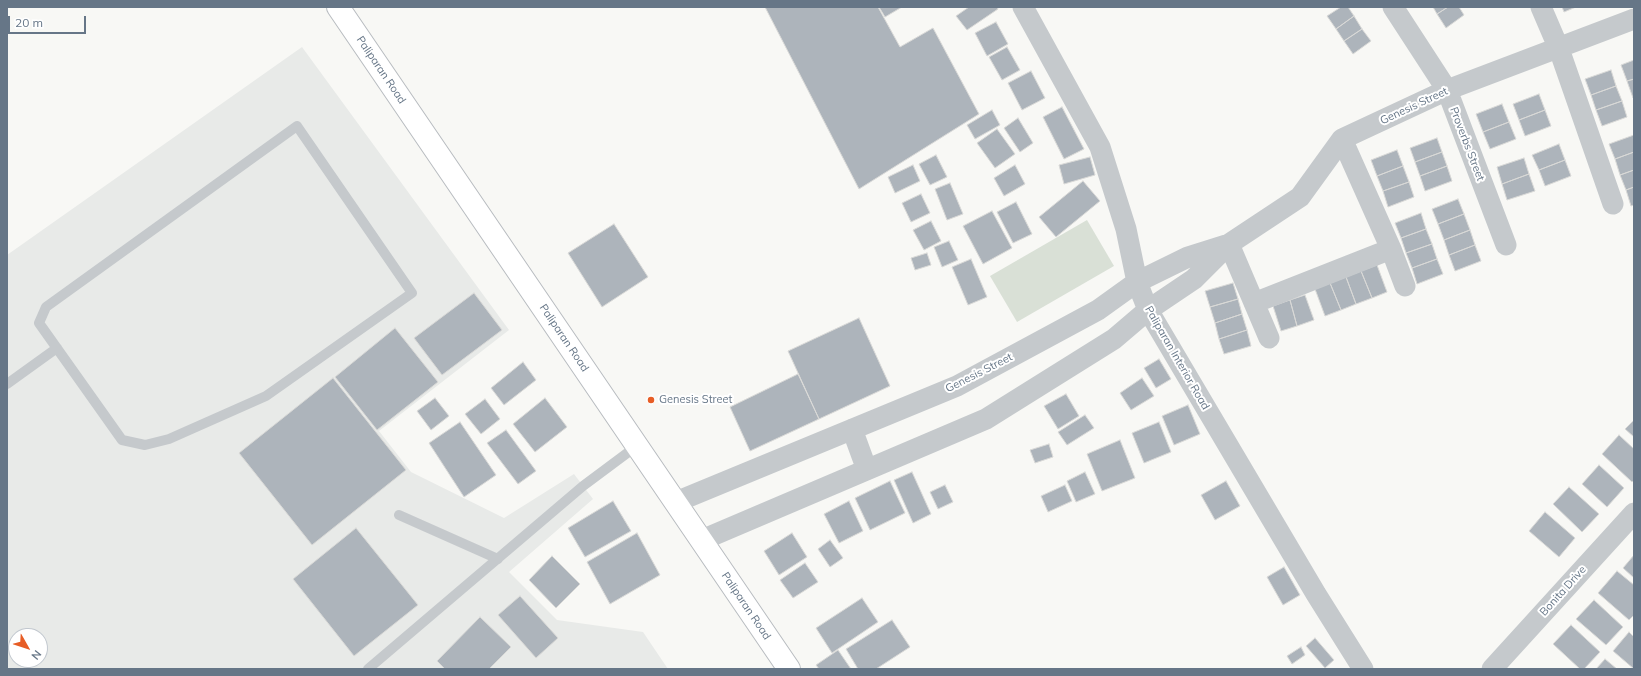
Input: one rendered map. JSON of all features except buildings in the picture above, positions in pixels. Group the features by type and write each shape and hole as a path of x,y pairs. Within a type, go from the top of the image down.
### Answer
{"main road":[{"name":"Paliparan Road","path":"338,7 638,445 789,669"}],"street":[{"name":"Paliparan Interior Road","path":"1022,7 1100,147 1126,229 1137,282 1148,310 1316,594 1363,669"},
{"name":"Proverbs Street","path":"1393,7 1447,90 1506,246"},
{"path":"1542,7 1559,49 1613,204"},
{"name":"Genesis Street","path":"702,540 986,419 1114,339 1148,310 1194,279 1229,244 1300,197 1342,139 1447,90 1559,49 1634,19"},
{"path":"1342,139 1391,249 1405,286"},
{"name":"Genesis Street","path":"676,502 957,386 1098,310 1137,282 1188,257 1229,244"},
{"path":"1229,244 1269,338"},
{"path":"1254,303 1391,249"},
{"path":"852,429 867,470"},
{"name":"Bonita Drive","path":"1492,669 1634,513"}],"lane":[{"path":"297,126 412,293 266,396 169,439 145,445 122,440 57,348 39,323 46,307 297,126"},
{"path":"7,384 57,348"},
{"path":"368,669 583,486 638,445"},
{"path":"399,515 498,559"}],"shaded area":[{"path":"302,47 509,330 379,431 411,472 504,518 574,474 593,499 509,572 557,620 643,632 668,669 7,669 7,255"},
{"path":"1087,220 1114,266 1017,322 990,276"}],"place":[{"name":"Genesis Street","path":"651,400"}]}
